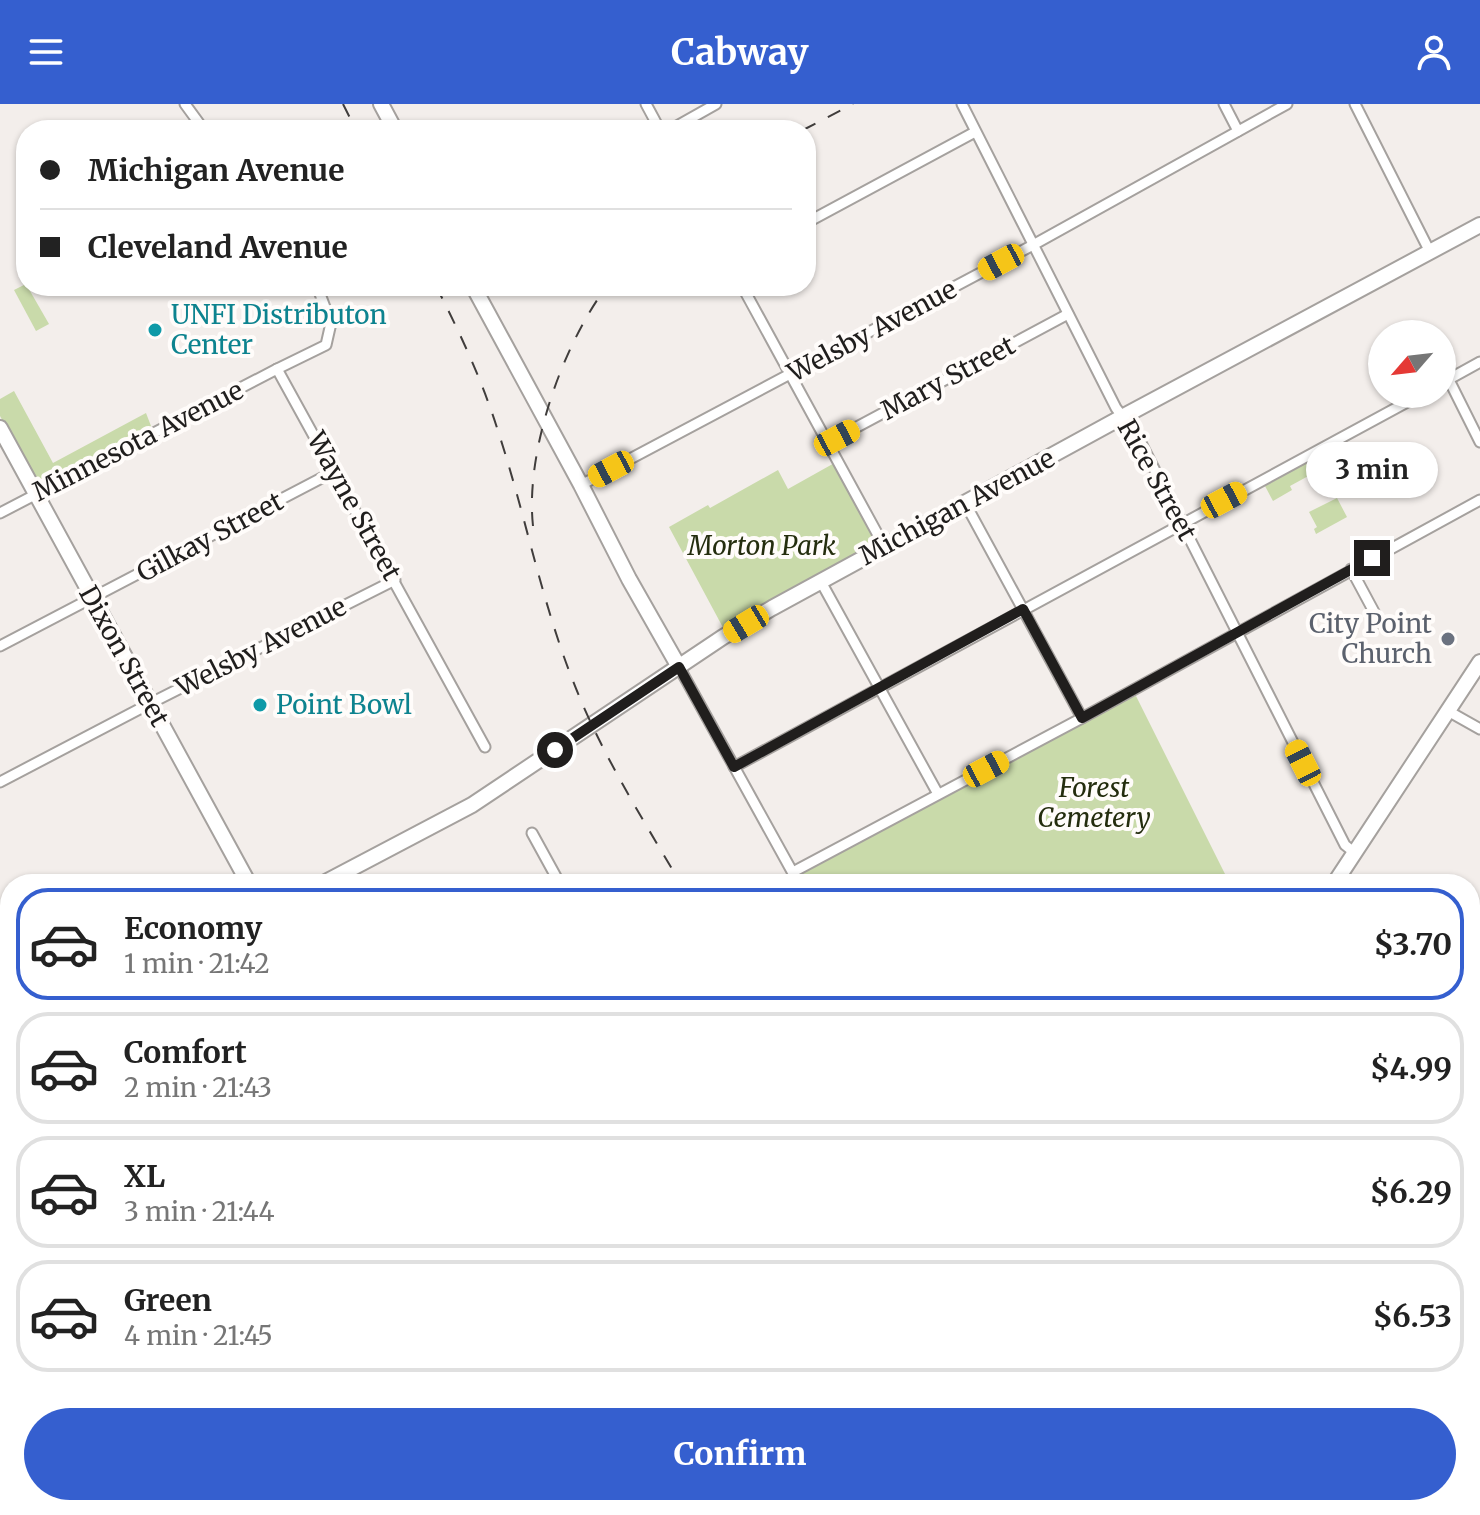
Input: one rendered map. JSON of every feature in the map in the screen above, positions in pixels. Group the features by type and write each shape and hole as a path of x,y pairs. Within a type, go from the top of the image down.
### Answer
{"street":[{"path":"688,120 716,104"},
{"name":"Rice Street","path":"962,104 1116,408 1134,430 1345,845 1355,853"},
{"path":"1224,104 1238,131"},
{"name":"Welsby Avenue","path":"581,485 1033,245 1287,104"},
{"path":"1355,104 1430,252"},
{"path":"816,218 975,132"},
{"name":"Michigan Avenue","path":"341,874 472,805 679,667 820,580 1480,225"},
{"path":"277,369 326,345 331,323 321,296"},
{"path":"478,296 629,579 793,872 1480,500"},
{"path":"748,296 884,546"},
{"name":"Mary Street","path":"827,443 1068,314"},
{"path":"1456,376 1480,362"},
{"name":"Wayne Street","path":"277,369 485,747"},
{"name":"Minnesota Avenue","path":"0,513 277,369"},
{"path":"1456,401 1480,442"},
{"path":"734,767 1396,408"},
{"name":"Dixon Street","path":"0,428 244,874"},
{"name":"Gilkay Street","path":"0,646 335,471"},
{"path":"965,503 1082,718"},
{"path":"1351,569 1380,623"},
{"name":"Welsby Avenue","path":"0,782 395,580"},
{"path":"820,580 938,794"},
{"path":"1341,874 1480,662"},
{"path":"1448,711 1480,729"},
{"path":"532,833 555,874"}],"green space":[{"path":"17,296 33,296 49,324 36,331"},
{"path":"14,391 53,463 146,413 151,426 41,483 33,477 0,416 0,399"},
{"path":"1335,447 1338,454 1321,463 1323,468 1290,486 1292,490 1273,501 1265,486"},
{"name":"Morton Park","path":"838,461 884,546 727,635 669,527 778,470 788,489"},
{"path":"1337,498 1347,517 1316,534 1314,529 1317,527 1309,512"},
{"name":"Forest Cemetery","path":"1136,696 1225,874 794,874 793,872 1082,718"}],"railway":[{"path":"343,104 351,120"},
{"path":"816,123 853,104"},
{"path":"441,296 492,412 573,681 609,759 675,874"},
{"path":"533,526 535,466 550,401 575,338 601,296"}],"place":[{"name":"UNFI Distributon Center","path":"155,330"},
{"name":"City Point Church","path":"1448,639"},
{"name":"Point Bowl","path":"260,705"}],"route":[{"path":"555,750 679,667 734,767 1023,609 1082,718 1372,558"}]}
